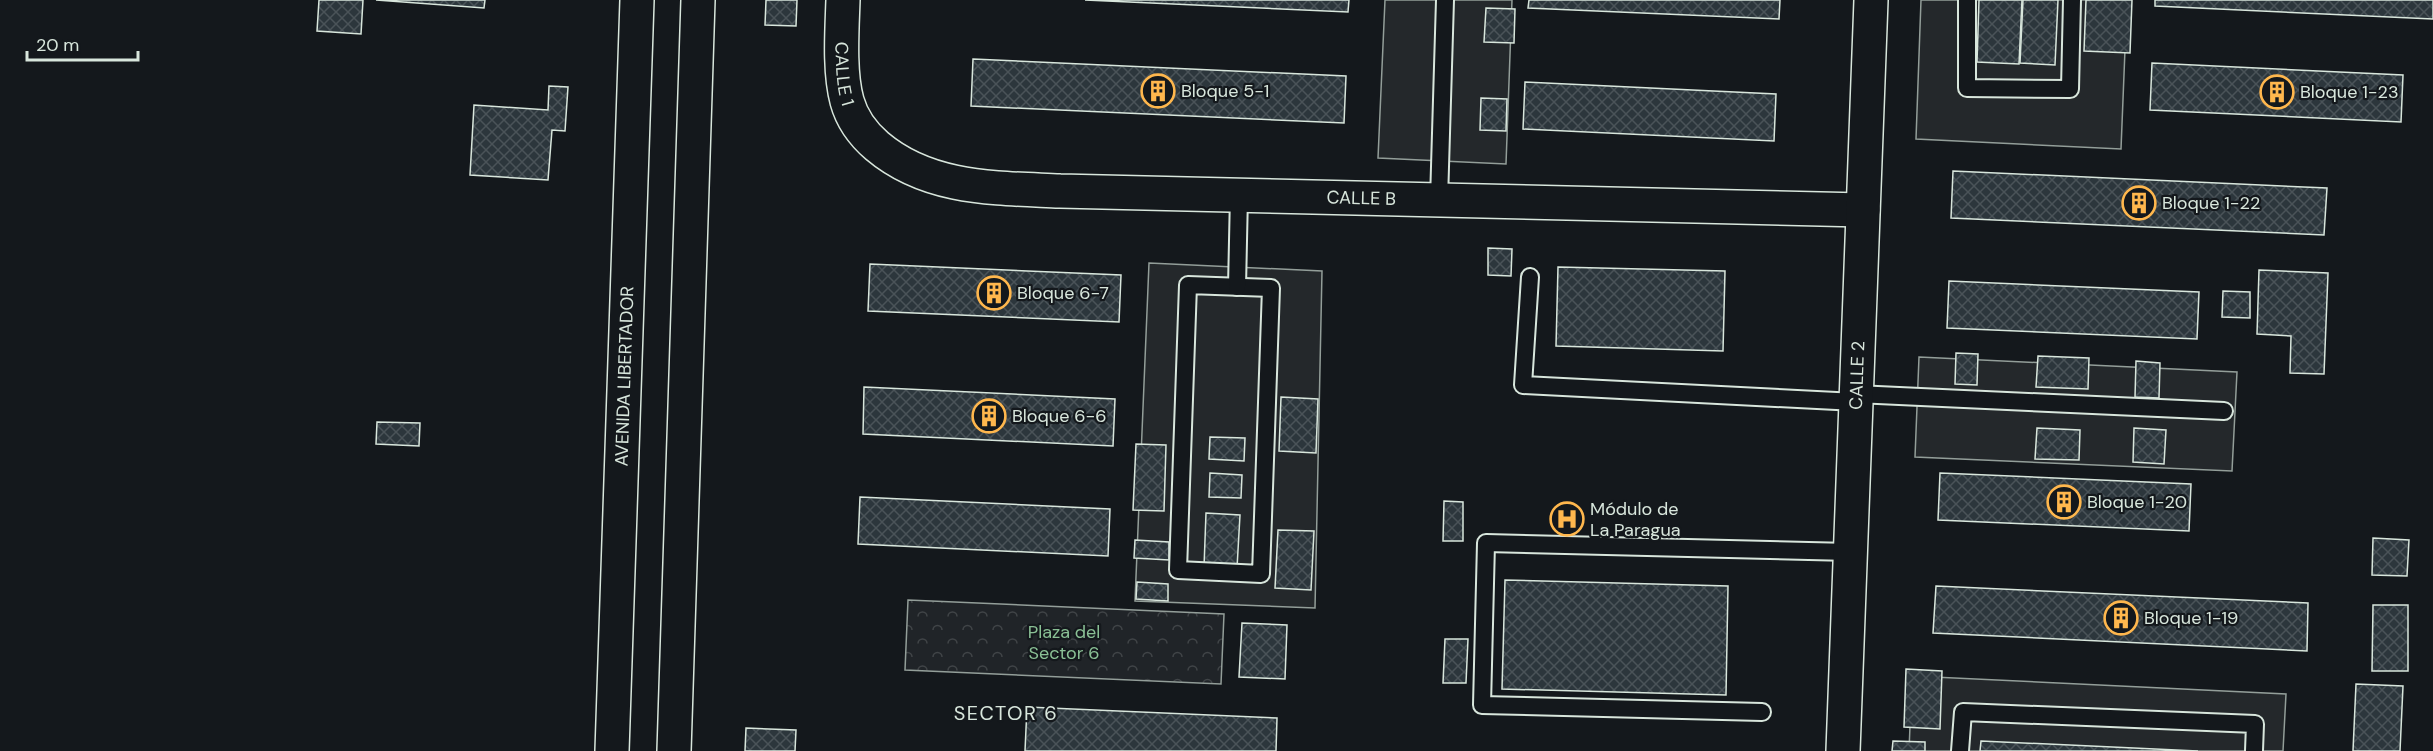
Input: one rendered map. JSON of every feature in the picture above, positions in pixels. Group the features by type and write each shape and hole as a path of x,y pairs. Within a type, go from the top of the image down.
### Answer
{"street":[{"name":"AVENIDA LIBERTADOR","path":"612,751 637,0"},
{"path":"674,751 698,0"},
{"name":"CALLE 1","path":"843,0 844,82 847,100 855,121 870,140"},
{"name":"CALLE 2","path":"1843,751 1871,0"},
{"name":"CALLE B","path":"870,140 889,156 911,168 939,180 976,187 1863,210"}],"lane":[{"path":"1439,200 1445,0"},
{"path":"1967,0 1967,87 2070,89 2072,0"},
{"path":"1237,287 1239,195"},
{"path":"1530,277 1523,385 2224,411"},
{"path":"1188,285 1237,287 1271,288 1262,573 1178,570 1188,285"},
{"path":"1762,712 1482,705 1486,543 1850,552"},
{"path":"1960,751 1963,712 2255,724 2254,751"}],"green space":[{"name":"Plaza del Sector 6","path":"908,600 1224,614 1221,684 905,670"}],"shaded area":[{"path":"1385,0 1512,0 1506,164 1378,158"},
{"path":"1921,0 2127,0 2121,149 1916,139"},
{"path":"1149,263 1322,271 1315,608 1135,601"},
{"path":"1919,357 2237,372 2232,471 1915,457"},
{"path":"1912,676 2286,694 2283,751 1909,751"}],"building":[{"path":"319,0 363,0 361,34 317,31"},
{"path":"376,0 485,0 484,8"},
{"path":"766,0 797,0 796,26 765,25"},
{"path":"1085,0 1349,0 1348,12"},
{"path":"1529,0 1780,0 1779,19 1528,8"},
{"path":"1979,0 2022,0 2019,64 1977,62"},
{"path":"2023,0 2058,0 2055,65 2020,63"},
{"path":"2086,0 2132,0 2130,53 2084,51"},
{"path":"2155,0 2433,0 2433,19 2155,6"},
{"path":"1486,8 1515,9 1514,43 1484,42"},
{"name":"Bloque 5-1","path":"973,59 1346,76 1344,123 971,106"},
{"name":"Bloque 1-23","path":"2152,63 2403,75 2401,122 2150,110"},
{"path":"1525,82 1776,94 1774,141 1523,129"},
{"path":"549,86 568,87 565,131 552,130 548,180 470,175 474,105 548,110"},
{"path":"1481,98 1507,99 1506,131 1480,130"},
{"name":"Bloque 1-22","path":"1953,171 2327,188 2324,235 1951,218"},
{"path":"1488,248 1512,249 1511,276 1488,275"},
{"name":"Bloque 6-7","path":"870,264 1121,275 1119,322 868,311"},
{"path":"1558,267 1725,271 1723,351 1556,346"},
{"path":"2259,270 2328,273 2324,374 2290,373 2291,336 2257,334"},
{"path":"1949,281 2199,292 2197,339 1947,328"},
{"path":"2223,291 2250,292 2250,318 2222,317"},
{"path":"1956,353 1978,354 1977,385 1955,384"},
{"path":"2038,356 2089,358 2088,389 2036,387"},
{"path":"2136,361 2160,363 2159,398 2135,397"},
{"name":"Bloque 6-6","path":"864,387 1115,399 1113,446 863,434"},
{"path":"1281,397 1318,399 1316,453 1279,451"},
{"path":"377,422 420,423 419,446 376,444"},
{"path":"2037,428 2080,430 2079,460 2035,459"},
{"path":"2134,428 2166,430 2164,464 2133,462"},
{"path":"1210,437 1245,438 1244,461 1209,459"},
{"path":"1136,444 1166,445 1164,511 1133,510"},
{"path":"1210,473 1242,475 1241,498 1209,497"},
{"name":"Bloque 1-20","path":"1940,473 2191,484 2189,531 1938,520"},
{"path":"860,497 1110,509 1108,556 858,544"},
{"path":"1444,501 1463,502 1463,541 1443,541"},
{"path":"1206,513 1240,515 1237,568 1204,567"},
{"path":"1278,530 1314,531 1311,590 1275,588"},
{"path":"2373,538 2409,540 2407,576 2372,575"},
{"path":"1135,540 1169,542 1169,560 1134,558"},
{"path":"1505,580 1728,586 1726,695 1502,689"},
{"path":"1137,582 1168,584 1168,601 1136,599"},
{"name":"Bloque 1-19","path":"1936,586 2308,603 2307,651 1933,633"},
{"path":"2373,605 2408,605 2408,671 2372,671"},
{"path":"1242,623 1287,625 1285,679 1239,677"},
{"path":"1445,639 1468,639 1466,683 1443,683"},
{"path":"1906,669 1942,671 1940,729 1904,727"},
{"path":"2356,684 2403,686 2400,751 2353,751"},
{"path":"1027,707 1277,718 1276,751 1025,751"},
{"path":"746,728 796,730 795,751 745,751"},
{"path":"1893,741 1925,742 1925,751 1892,751"},
{"path":"1981,741 2198,751 1980,751"}],"place":[{"name":"Bloque 5-1","path":"1158,91"},
{"name":"Bloque 1-23","path":"2277,92"},
{"name":"Bloque 1-22","path":"2139,203"},
{"name":"Bloque 6-7","path":"994,293"},
{"name":"Bloque 6-6","path":"989,416"},
{"name":"Bloque 1-20","path":"2064,502"},
{"name":"Módulo de La Paragua","path":"1567,519"},
{"name":"Bloque 1-19","path":"2121,618"}],"district":[{"name":"SECTOR 6","path":"1006,713"}]}
